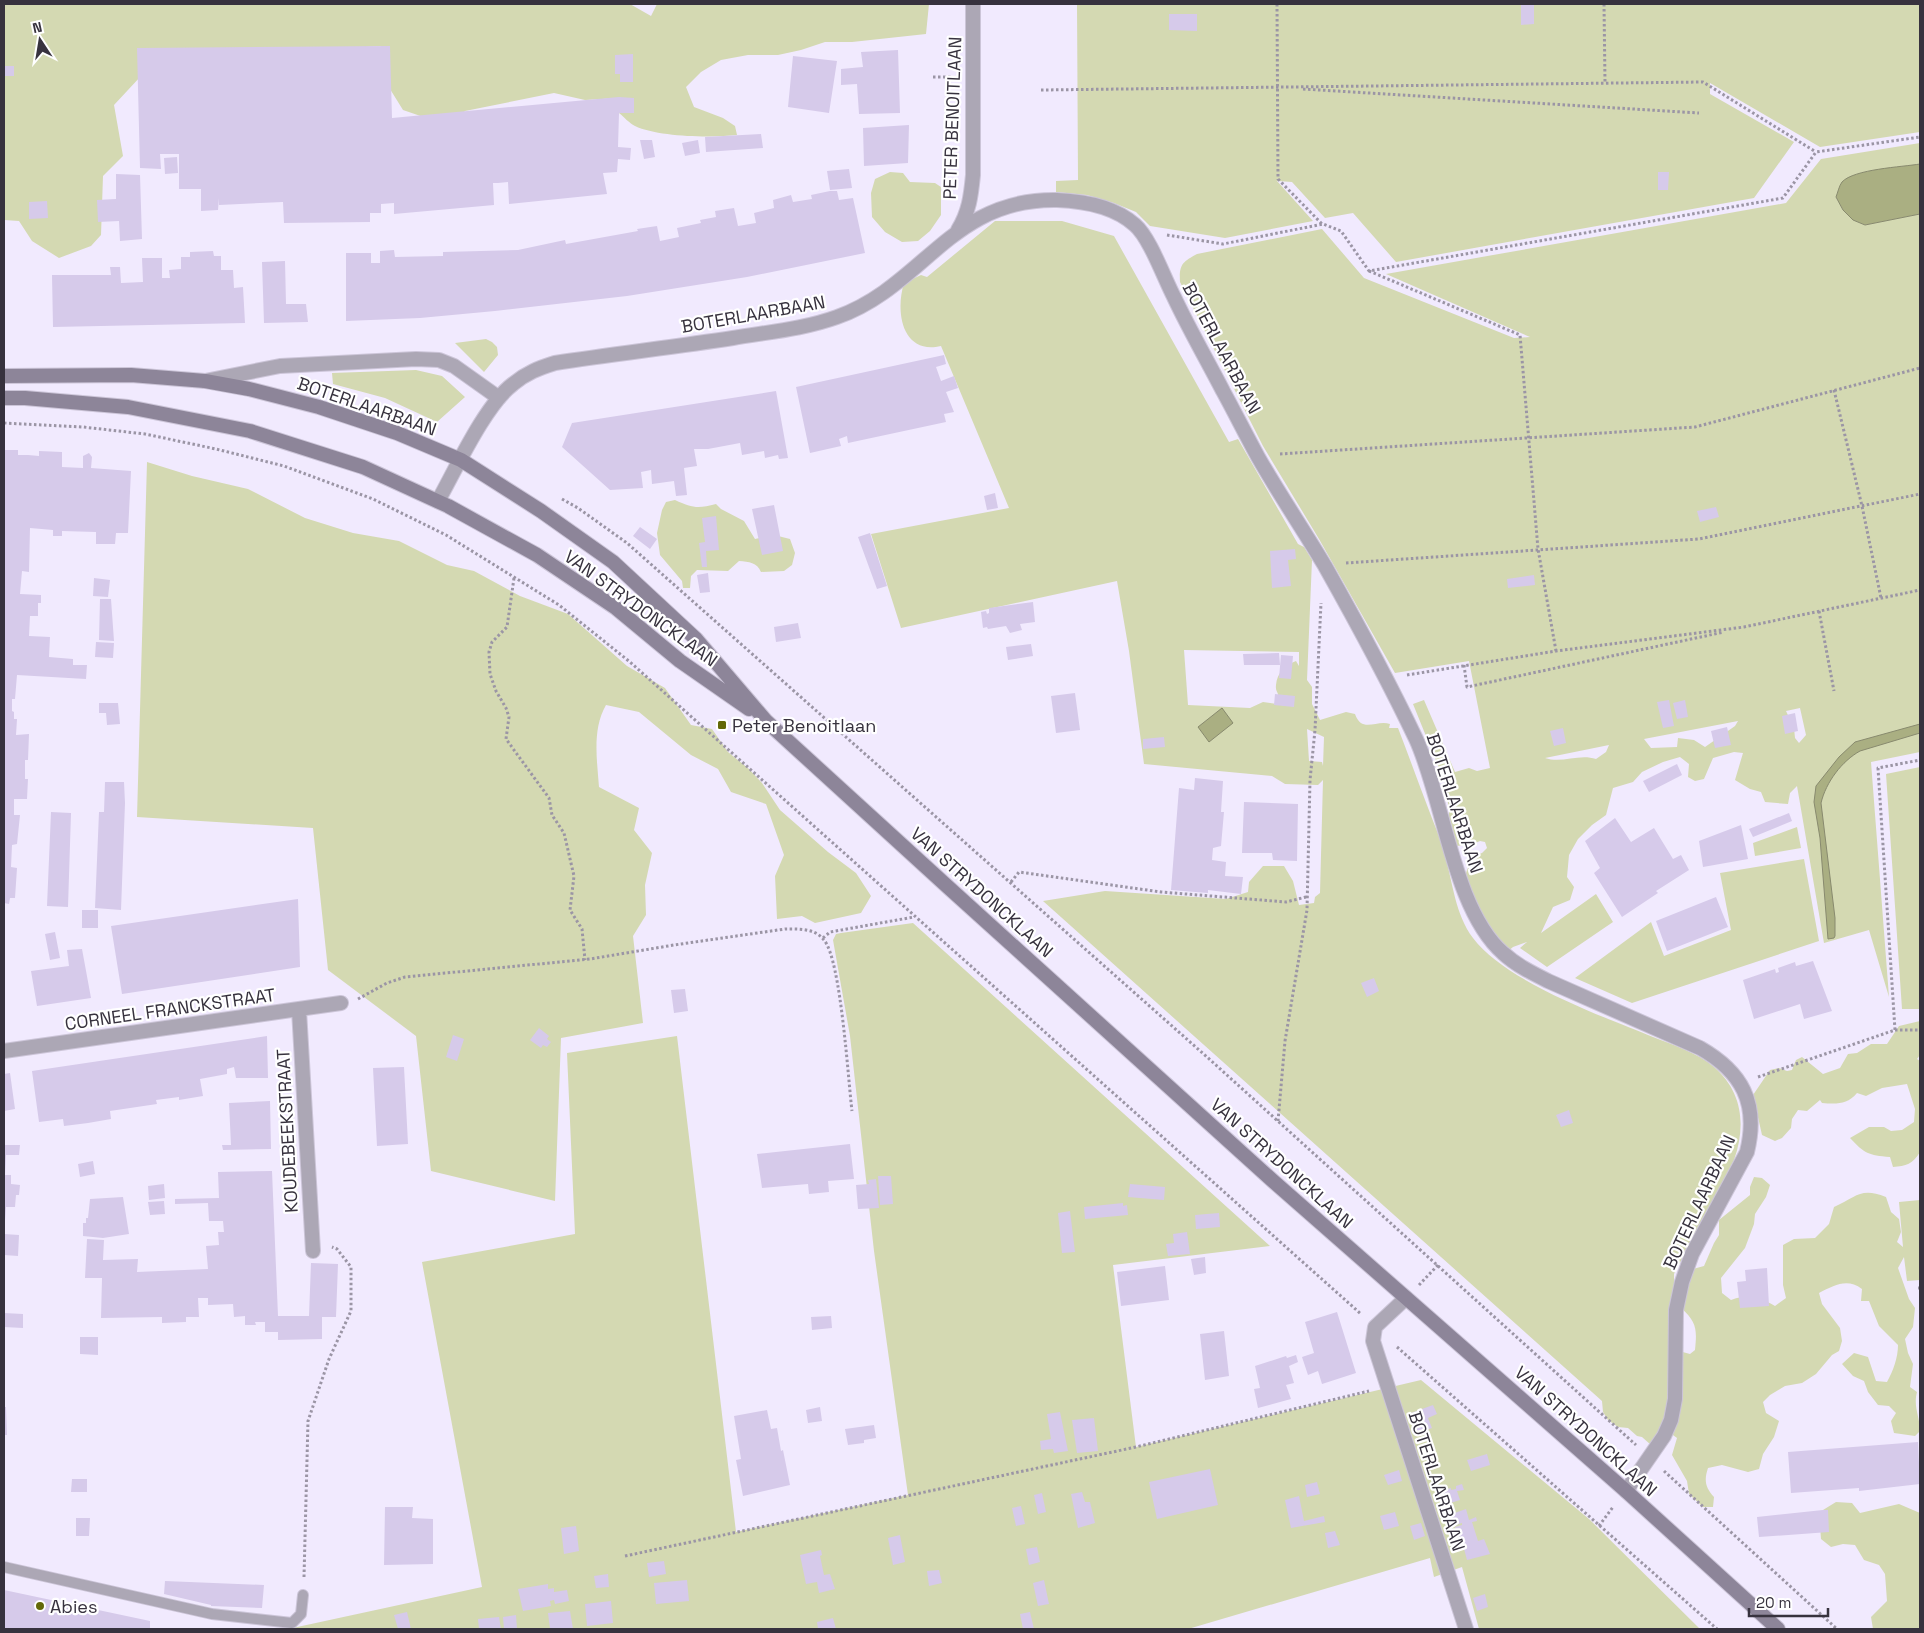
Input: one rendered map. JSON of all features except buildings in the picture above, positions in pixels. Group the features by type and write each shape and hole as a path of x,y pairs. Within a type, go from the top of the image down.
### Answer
{"main road":[{"name":"BOTERLAARBAAN","path":"4,376 131,375 205,381 250,389 319,406 398,433 460,460"},
{"path":"4,398 25,398 128,407 250,431 363,467 438,501"},
{"name":"VAN STRYDONCKLAAN","path":"460,460 541,511 613,562 696,638 766,721 948,888 1244,1154 1626,1491 1778,1629"},
{"name":"VAN STRYDONCKLAAN","path":"438,501 537,556 616,608 680,662 766,721"}],"street":[{"name":"PETER BENOITLAAN","path":"957,231 966,216 971,201 973,175 974,4"},
{"name":"BOTERLAARBAAN","path":"460,460 499,398 512,384 531,371 555,363 791,329 835,318 865,305 890,288 957,231 986,214 1004,207 1033,201 1060,200 1088,204 1114,211 1137,226 1257,455 1323,564 1386,678 1421,753 1469,903 1484,930 1502,952 1527,970 1700,1048 1718,1059 1741,1083 1750,1114 1751,1134 1747,1152 1692,1254 1682,1282 1676,1310 1675,1398 1672,1413 1664,1436 1626,1491"},
{"path":"205,381 280,366 416,359 439,360 454,366 499,398"},
{"path":"438,501 460,460"},
{"name":"CORNEEL FRANCKSTRAAT","path":"4,1051 341,1004"},
{"name":"KOUDEBEEKSTRAAT","path":"299,1010 313,1245"},
{"path":"1375,1327 1406,1298"},
{"name":"BOTERLAARBAAN","path":"1375,1327 1373,1340 1387,1387 1466,1629"}],"lane":[{"path":"4,1566 212,1614 259,1620 292,1623 301,1614 303,1595"}],"path":[{"path":"1277,4 1278,179 1322,224 1341,231 1369,271 1520,335 1538,549 1556,651"},
{"path":"1604,4 1605,83"},
{"path":"1041,90 1704,82 1816,152 1920,136"},
{"path":"1278,87 1699,113"},
{"path":"1369,271 1783,198 1816,152"},
{"path":"1137,226 1165,235 1223,244 1322,224"},
{"path":"1257,455 1694,427 1920,368"},
{"path":"1834,390 1862,506 1881,598"},
{"path":"4,423 83,427 145,434 216,448 284,466 373,499 446,535 560,605 630,662 1375,1327 1717,1629"},
{"path":"1278,1121 1285,1041 1307,910 1310,780 1315,730 1323,564 1699,539 1920,494"},
{"path":"555,495 578,508 627,543 1011,882 1438,1265 1837,1629"},
{"path":"514,578 507,627 492,642 489,652 490,674 509,717 506,739 549,798 552,815 564,833 574,876 570,910 582,928 585,960"},
{"path":"1464,665 1467,687 1920,590"},
{"path":"1820,611 1834,691"},
{"path":"1386,678 1556,651 1744,627"},
{"path":"1895,1030 1878,768 1920,760"},
{"path":"1011,882 1019,872 1161,892 1286,902 1306,897"},
{"path":"823,938 830,932 915,916"},
{"path":"341,1004 360,998 387,982 406,977 585,960 785,929 801,929 814,932 823,938 829,947 833,959 840,1001 852,1111"},
{"path":"1741,1083 1895,1030 1920,1030"},
{"path":"303,1595 308,1420 330,1359 351,1312 351,1267 337,1249 313,1245"},
{"path":"1406,1298 1438,1265"},
{"path":"625,1556 1136,1447 1387,1387"}],"shaded area":[{"path":"4,4 630,4 651,16 657,4 929,4 926,34 852,42 825,42 778,55 748,55 721,60 701,72 686,87 694,107 723,118 735,126 737,135 726,136 685,136 645,130 633,125 619,113 619,98 585,100 554,93 465,111 460,118 438,122 403,110 385,81 381,46 155,61 114,105 123,156 103,176 101,235 91,246 59,258 32,241 19,221 4,220"},
{"path":"1077,4 1920,4 1920,132 1820,147 1710,83 1710,94 1794,142 1754,198 1396,262 1353,213 1325,218 1292,182 1277,181 1313,221 1225,238 1150,226 1136,212 1114,203 1087,195 1056,192 1056,181 1078,180"},
{"path":"1920,143 1920,164 1867,172 1836,197 1843,210 1853,220 1865,225 1920,214 1920,752 1871,762 1889,997 1869,930 1824,943 1797,786 1790,793 1788,804 1765,802 1761,792 1750,789 1735,780 1743,753 1734,752 1713,758 1704,779 1695,781 1688,777 1689,764 1680,757 1663,762 1642,772 1633,782 1613,788 1606,815 1592,825 1578,839 1569,855 1567,877 1574,887 1570,900 1553,907 1541,933 1596,894 1613,922 1547,967 1520,948 1527,942 1513,947 1507,952 1461,889 1467,870 1475,855 1482,853 1487,848 1485,842 1480,841 1473,844 1456,846 1449,830 1449,810 1445,783 1413,704 1424,700 1455,772 1469,768 1477,771 1490,768 1469,661 1395,673 1319,539 1263,446 1180,282 1181,268 1188,259 1197,254 1322,229 1364,278 1514,338 1530,337 1386,274 1786,203 1821,159","holes":["1800,708 1806,735 1799,743 1795,738 1794,728 1786,711","1738,721 1735,726 1705,747 1694,740 1678,738 1677,747 1651,748 1644,739","1609,745 1606,752 1596,759 1590,757 1558,760 1545,758"]},
{"path":"1920,164 1920,214 1865,225 1853,220 1843,210 1836,197 1842,182 1857,174"},
{"path":"890,172 903,173 910,182 935,183 941,187 941,215 930,231 918,241 902,242 885,232 872,217 871,193 875,179"},
{"path":"995,221 1062,221 1114,236 1229,442 1238,439 1298,544 1304,547 1312,560 1307,680 1312,687 1312,704 1320,720 1346,712 1355,714 1358,720 1366,725 1385,723 1390,724 1389,728 1398,728 1442,845 1458,909 1473,938 1488,954 1531,983 1582,1008 1693,1053 1714,1067 1731,1087 1736,1098 1741,1122 1738,1147 1734,1160 1674,1274 1674,1308 1679,1351 1690,1354 1695,1350 1695,1327 1681,1308 1693,1269 1704,1266 1719,1235 1719,1220 1750,1195 1750,1187 1754,1177 1762,1178 1770,1185 1766,1197 1755,1214 1754,1224 1745,1248 1721,1278 1722,1293 1731,1300 1749,1296 1764,1300 1775,1306 1786,1298 1783,1285 1783,1245 1794,1239 1815,1238 1829,1224 1834,1207 1864,1193 1886,1197 1891,1212 1899,1219 1901,1232 1897,1242 1903,1247 1899,1202 1920,1200 1920,1280 1907,1281 1904,1257 1898,1268 1909,1299 1915,1308 1913,1327 1905,1339 1913,1364 1910,1387 1917,1392 1916,1407 1920,1431 1915,1436 1894,1433 1891,1421 1896,1413 1889,1406 1878,1405 1868,1392 1864,1381 1853,1376 1842,1364 1854,1353 1868,1357 1876,1381 1887,1382 1895,1364 1898,1345 1879,1326 1869,1301 1861,1301 1862,1289 1846,1283 1836,1285 1819,1293 1822,1304 1840,1328 1842,1341 1839,1351 1832,1355 1816,1374 1802,1383 1785,1386 1770,1395 1763,1402 1766,1413 1779,1421 1774,1437 1763,1454 1759,1469 1748,1472 1722,1465 1708,1468 1706,1483 1714,1497 1713,1507 1703,1507 1689,1494 1687,1481 1672,1455 1677,1438 1662,1427 1660,1453 1642,1437 1637,1436 1628,1428 1618,1427 1608,1420 1603,1412 1602,1401 1043,901 1105,891 1226,899 1248,892 1249,882 1263,866 1284,866 1293,881 1299,905 1314,903 1315,897 1320,893 1323,780 1318,785 1285,784 1272,776 1144,764 1129,651 1117,581 901,628 871,534 1009,508 941,346 928,347 918,344 910,338 904,329 901,318 901,294 904,283 921,275 927,277","holes":["1184,650 1299,652 1299,666 1296,661 1285,667 1280,673 1276,685 1277,704 1263,702 1250,708 1188,705","1307,729 1324,737 1323,766 1322,762 1309,761"]},
{"path":"486,339 497,347 498,355 484,372 455,343"},
{"path":"416,370 442,376 465,397 437,422 385,398 333,384 332,373"},
{"path":"147,462 192,476 248,489 305,518 353,533 399,541 447,565 474,571 520,596 568,614 627,666 665,688 691,725 712,729 728,752 749,769 762,783 780,810 828,852 856,873 871,896 861,913 815,923 802,916 777,919 775,876 784,855 766,804 731,792 718,769 691,755 639,712 606,705 599,724 596,745 599,787 639,808 634,830 652,853 645,885 646,915 633,936 643,1023 561,1038 555,1201 431,1171 416,1036 328,970 313,828 137,817"},
{"path":"675,500 695,507 716,504 721,509 744,521 755,539 774,535 790,539 795,553 792,565 784,571 761,572 755,564 739,561 728,571 697,570 691,576 690,588 683,588 682,581 660,555 657,533 662,510 666,502"},
{"path":"1222,708 1233,723 1209,742 1198,727"},
{"path":"1920,724 1920,733 1860,751 1853,755 1841,766 1823,795 1821,803 1835,918 1835,936 1828,939 1820,838 1814,802 1816,786 1839,757 1855,742"},
{"path":"1920,767 1920,1009 1902,1009 1886,774"},
{"path":"1797,827 1801,848 1755,856 1753,843"},
{"path":"1804,859 1819,941 1632,1003 1575,978 1651,922 1664,956 1731,930 1720,873"},
{"path":"913,923 1270,1246 1113,1265 1136,1447 1421,1380 1589,1519 1700,1629 1479,1629 1462,1567 1434,1577 1430,1558 1188,1629 288,1629 482,1587 422,1262 575,1234 567,1053 677,1036 736,1532 908,1495 874,1251 850,1036 833,940 836,934"},
{"path":"1920,1021 1920,1055 1917,1059 1920,1061 1920,1152 1912,1162 1893,1167 1890,1157 1867,1153 1850,1138 1869,1127 1884,1127 1891,1131 1902,1130 1914,1122 1915,1109 1907,1084 1882,1088 1866,1096 1857,1093 1849,1100 1841,1103 1822,1103 1820,1100 1807,1111 1798,1110 1792,1119 1791,1128 1782,1138 1775,1141 1762,1135 1753,1095 1770,1070 1779,1068 1787,1071 1792,1070 1796,1060 1802,1057 1823,1074 1840,1068 1848,1054 1857,1053 1871,1044 1887,1044 1899,1026"},
{"path":"1836,1502 1852,1503 1860,1513 1899,1504 1920,1513 1920,1629 1873,1629 1871,1617 1887,1601 1885,1574 1879,1565 1864,1560 1855,1545 1843,1544 1831,1547 1821,1539 1820,1525 1823,1510"}],"place":[{"name":"Peter Benoitlaan","path":"722,725"},
{"name":"Abies","path":"40,1606"}]}
